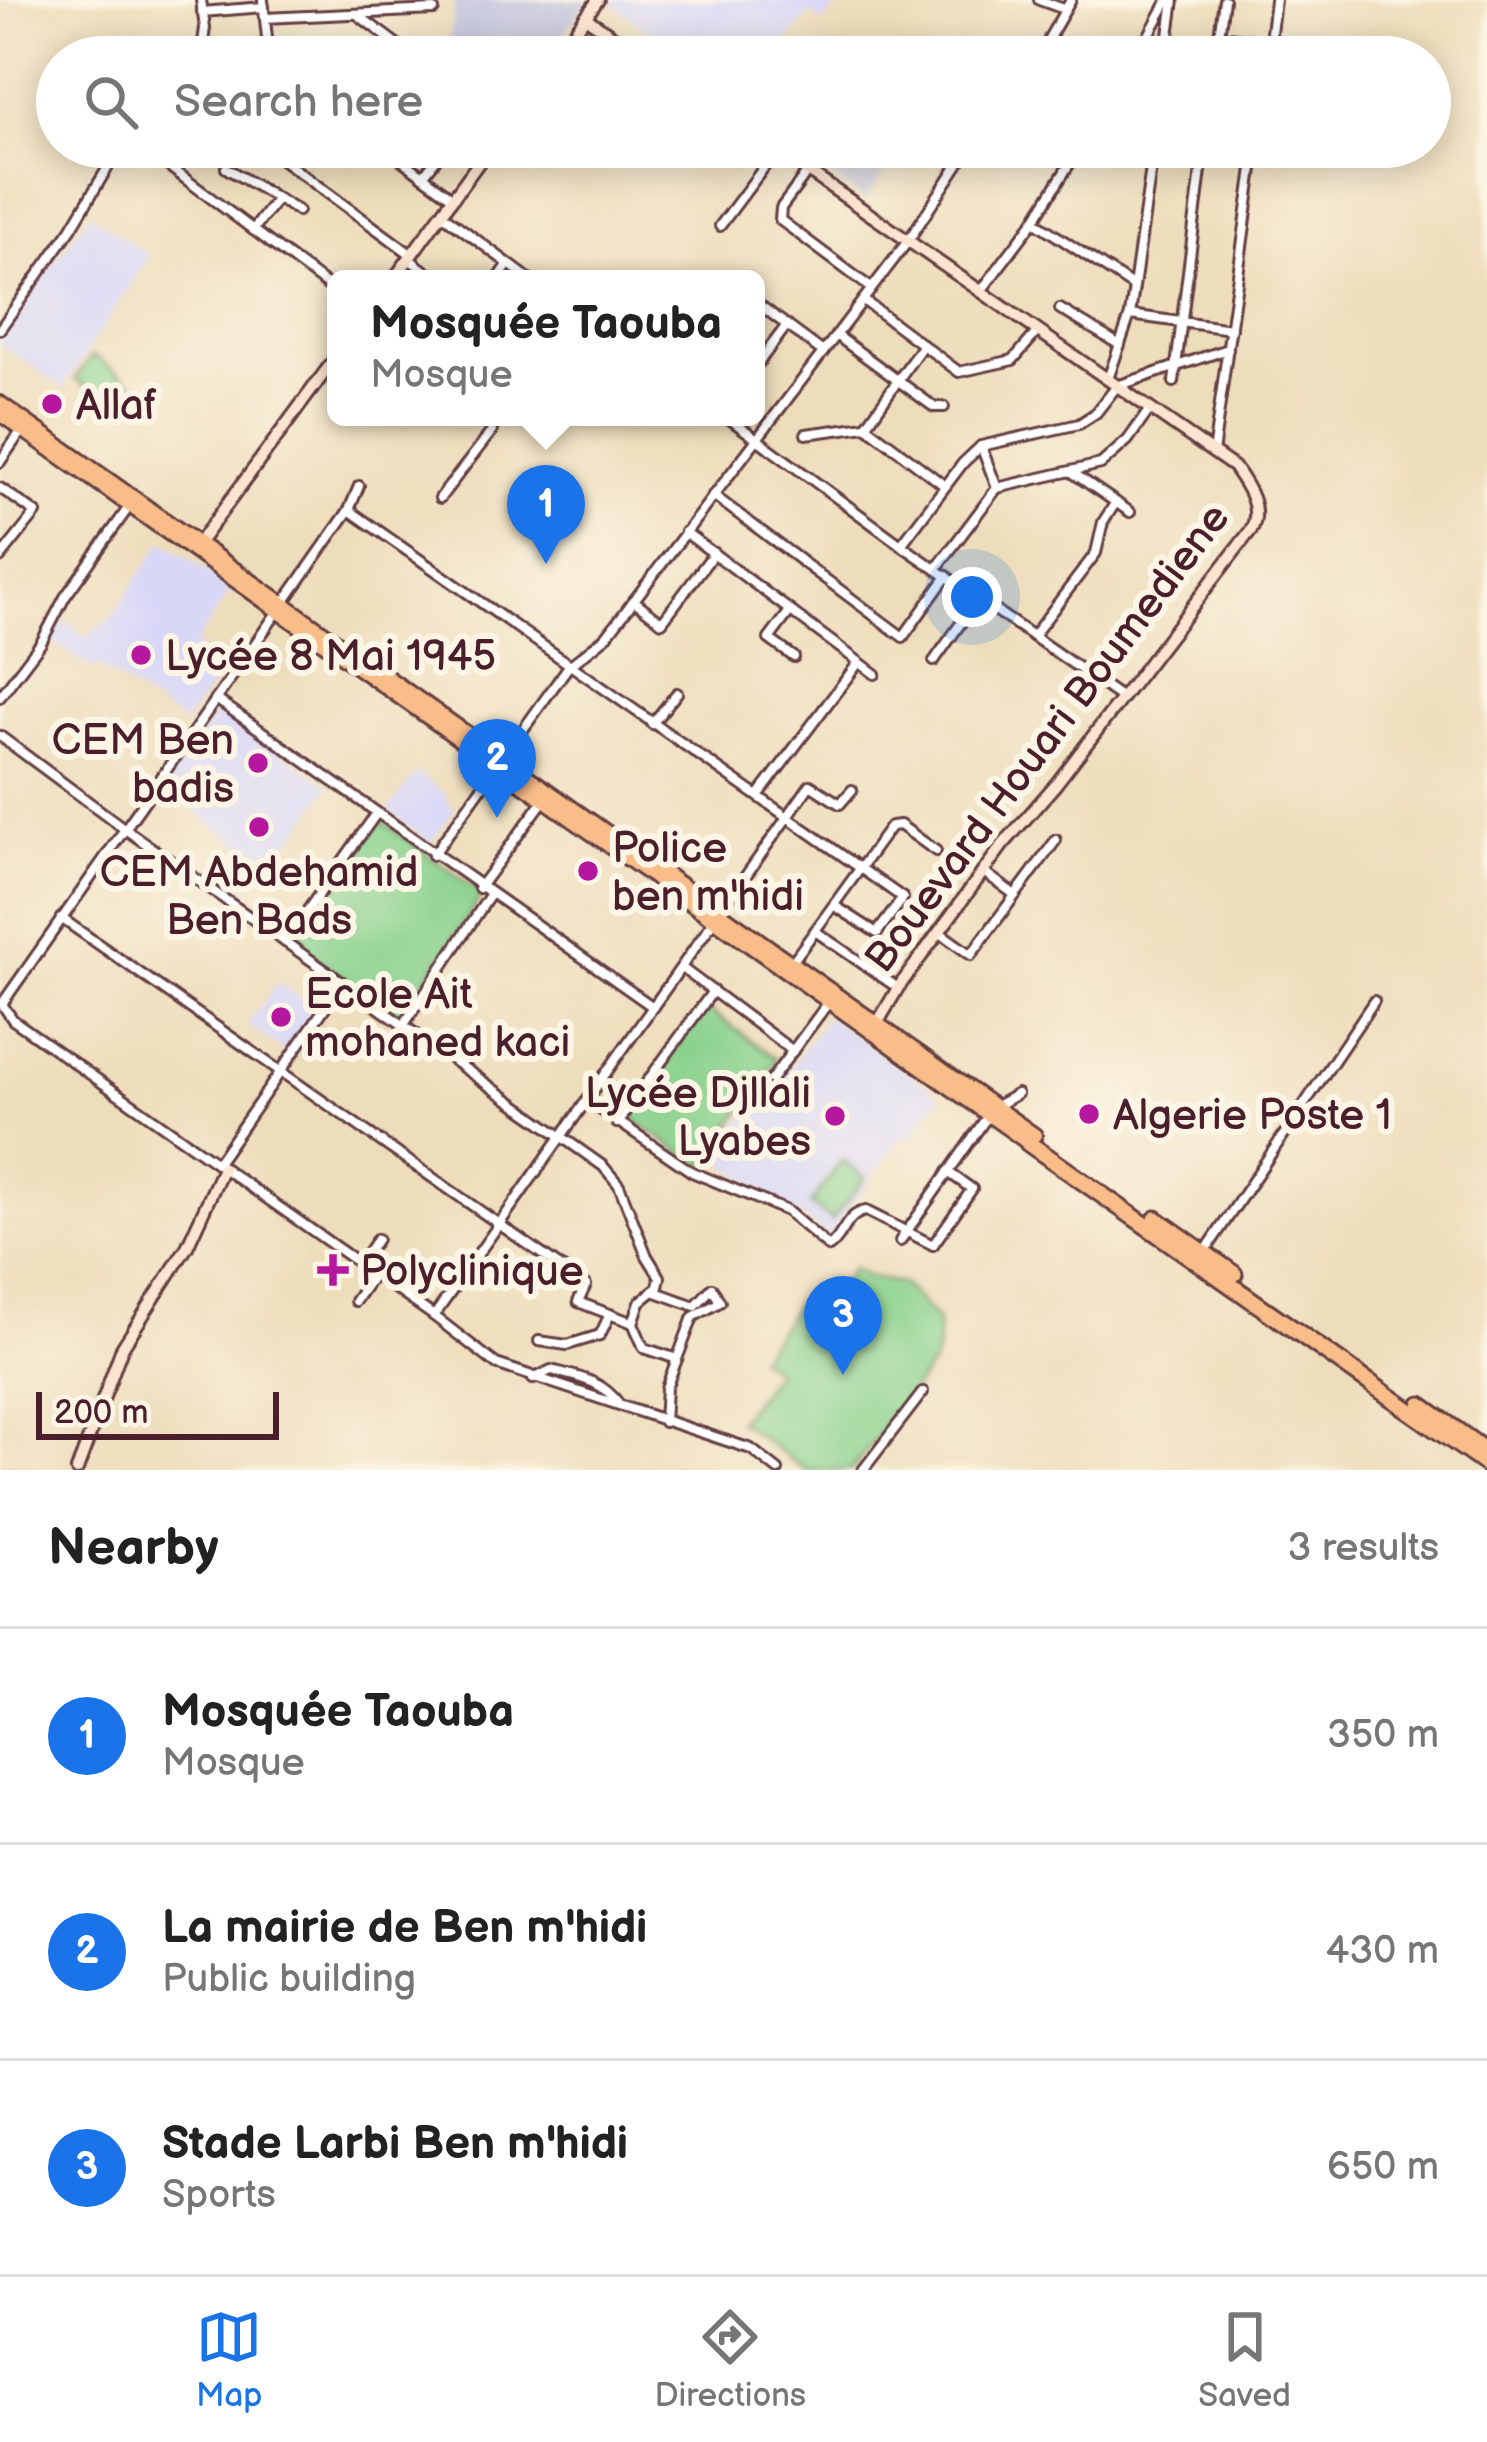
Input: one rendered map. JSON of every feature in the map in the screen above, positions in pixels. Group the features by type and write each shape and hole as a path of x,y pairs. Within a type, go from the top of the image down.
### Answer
{"highway":[{"path":"1032,1139 1487,1452"},
{"path":"1032,1139 1487,1465"}],"main road":[{"path":"0,403 1032,1139"},
{"path":"0,414 129,506 196,547"},
{"path":"499,761 544,800 719,918"}],"street":[{"path":"187,0 201,5 356,14 434,10"},
{"path":"571,36 598,0"},
{"path":"1039,0 1064,9"},
{"path":"1050,36 1071,0"},
{"path":"1150,36 1171,0"},
{"path":"1168,36 1171,0"},
{"path":"1219,36 1224,0"},
{"path":"1271,36 1275,0"},
{"path":"201,5 204,36"},
{"path":"356,14 386,36"},
{"path":"585,17 613,36"},
{"path":"0,329 71,230 108,168"},
{"path":"171,168 327,285"},
{"path":"226,168 298,211"},
{"path":"293,168 425,270"},
{"path":"412,168 453,198"},
{"path":"423,176 429,168"},
{"path":"401,270 475,168"},
{"path":"720,226 761,168"},
{"name":"Bouevard Houari Boumediene","path":"804,168 1234,467 1247,487 1256,520 983,872 874,1028"},
{"path":"434,855 568,667 606,637 872,289 908,241 951,168"},
{"path":"981,291 1067,168"},
{"path":"901,545 962,463 982,446 1079,424 1096,413 1113,383 1130,315 1151,168"},
{"path":"1174,382 1201,168"},
{"path":"1214,453 1253,168"},
{"path":"808,171 781,208 780,220 872,289"},
{"path":"254,230 277,199"},
{"path":"442,214 516,270"},
{"path":"1034,221 1134,287"},
{"path":"504,270 508,265"},
{"path":"863,300 954,370 965,372 1013,359 1038,331"},
{"path":"1060,308 1121,345"},
{"path":"765,309 823,352"},
{"path":"1130,315 1231,329"},
{"path":"765,354 787,325"},
{"path":"836,335 934,407 944,407"},
{"path":"866,426 922,346"},
{"path":"1113,383 1228,349"},
{"path":"196,547 327,370"},
{"path":"936,569 997,488 1073,472 1110,458 1150,409"},
{"path":"440,498 491,426"},
{"path":"741,426 901,545 1122,698"},
{"path":"806,434 866,426 945,486"},
{"path":"0,462 22,430"},
{"path":"982,446 997,488"},
{"path":"1073,472 1130,512"},
{"path":"358,486 349,510 4,996 5,1015 496,1364 751,1449 778,1470"},
{"path":"0,488 36,513 0,558"},
{"path":"713,495 903,638 946,576"},
{"path":"1033,636 1096,553 1103,522 1116,502"},
{"path":"0,697 41,643 65,596 129,506"},
{"path":"349,510 903,898 877,933 835,906"},
{"path":"685,532 875,674"},
{"path":"633,600 662,622 714,554"},
{"path":"934,661 979,599"},
{"path":"790,611 770,639 794,657"},
{"path":"758,796 859,662"},
{"path":"652,724 677,694"},
{"path":"216,699 653,1006"},
{"path":"0,736 125,830 603,1166 619,1185 647,1256 658,1269 658,1287 640,1302 633,1323 644,1348 677,1359"},
{"path":"434,1316 810,785 840,805 852,790"},
{"path":"479,888 544,800"},
{"path":"285,942 376,814"},
{"path":"788,967 895,823 936,851"},
{"path":"940,932 971,955 1056,840"},
{"path":"983,872 1015,895"},
{"path":"403,1025 490,895"},
{"path":"62,918 586,1285 578,1302 633,1323"},
{"path":"815,931 898,988"},
{"path":"683,969 793,1051"},
{"path":"76,1470 122,1348 187,1247 220,1166 342,983"},
{"path":"617,1123 713,991"},
{"path":"771,1080 832,998"},
{"path":"1204,1253 1374,1000"},
{"path":"900,1241 992,1111 1017,1094"},
{"path":"588,1101 692,1172 787,1211 829,1247 860,1211 933,1245 972,1189 948,1172"},
{"path":"361,1264 377,1239"},
{"path":"356,1301 374,1274"},
{"path":"652,1290 695,1306 712,1288 719,1302 693,1317 665,1388 664,1422"},
{"path":"539,1341 567,1345 600,1335 610,1314"},
{"path":"533,1379 551,1370 587,1379 620,1406"},
{"path":"863,1470 923,1392"}],"shaded area":[{"path":"455,0 589,0 562,36 450,36"},
{"path":"841,0 823,23 809,13 791,36 661,36 612,3"},
{"path":"821,168 887,168 865,200"},
{"path":"90,214 149,256 63,388 0,344 0,337"},
{"name":"Lycée 8 Mai 1945","path":"163,541 232,588 194,645 225,666 184,724 98,666 95,669 49,640 64,621 89,638 110,620"},
{"name":"CEM Abdehamid Ben Bads","path":"219,709 330,786 273,867 162,788"},
{"path":"416,773 447,795 444,800 455,808 431,843 388,811"},
{"name":"Ecole Ait mohaned kaci","path":"278,982 315,1009 286,1052 247,1025"},
{"name":"Lycée Djllali Lyabes","path":"827,1016 941,1096 908,1141 902,1137 829,1236 715,1158 767,1084 775,1089"}],"green space":[{"path":"92,355 136,386 120,410 75,379"},
{"path":"380,820 483,894 400,1018 294,942"},
{"path":"704,1007 777,1059 703,1167 628,1116"},
{"path":"842,1160 865,1178 832,1221 810,1204"},
{"path":"853,1268 866,1276 903,1284 937,1320 938,1348 933,1363 852,1470 805,1470 738,1421 776,1371 758,1357 801,1299 818,1314"}],"place":[{"name":"Allaf","path":"52,404"},
{"name":"Mosquée Taouba","path":"546,564"},
{"name":"Lycée 8 Mai 1945","path":"141,655"},
{"name":"CEM Ben badis","path":"258,763"},
{"name":"La mairie de Ben m'hidi","path":"497,818"},
{"name":"CEM Abdehamid Ben Bads","path":"259,827"},
{"name":"Police ben m'hidi","path":"588,871"},
{"name":"Ecole Ait mohaned kaci","path":"281,1017"},
{"name":"Algerie Poste 1","path":"1089,1114"},
{"name":"Lycée Djllali Lyabes","path":"835,1116"},
{"name":"Polyclinique","path":"333,1270"},
{"name":"Stade Larbi Ben m'hidi","path":"843,1375"}]}
